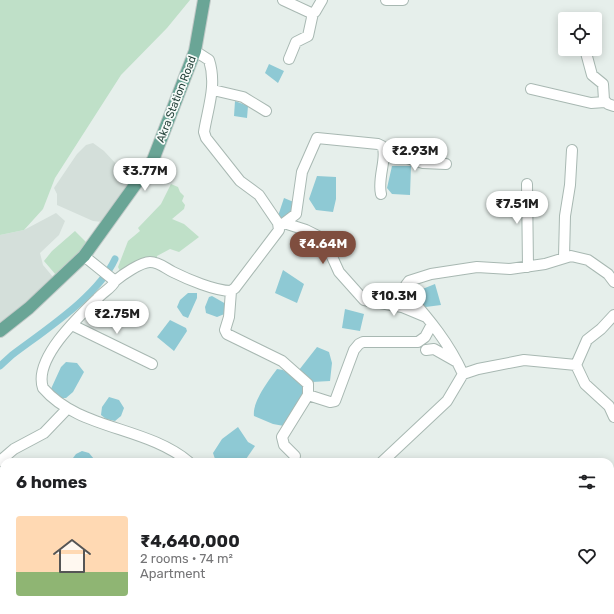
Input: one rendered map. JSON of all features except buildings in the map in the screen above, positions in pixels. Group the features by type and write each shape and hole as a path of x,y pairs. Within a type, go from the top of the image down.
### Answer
{"main road":[{"name":"Akra Station Road","path":"0,331 29,308 84,256 152,160 195,51 204,0"}],"street":[{"path":"283,0 305,11 313,13"},
{"path":"289,59 296,42 308,36 313,13 322,0"},
{"path":"386,0 403,0"},
{"path":"195,51 209,60 213,90 204,132 206,138 240,182 259,195 282,225 306,230 324,239 339,272 353,290 364,300 402,307 430,320"},
{"path":"531,89 591,103 610,104 603,84 592,75 587,56"},
{"path":"213,90 243,97 266,111"},
{"path":"184,458 168,446 67,409 43,388 42,377 47,357 72,325 114,279 148,262 160,264 172,272 202,283 231,291 236,288 277,235 282,225 296,214 302,172 315,139 378,144 384,149 385,157 380,176 381,194"},
{"path":"564,257 565,216 570,185 572,150"},
{"path":"385,157 404,157 423,163 446,164"},
{"path":"527,184 528,266"},
{"path":"84,256 114,279"},
{"path":"463,374 448,344 430,320 407,294 406,285 409,281 431,274 477,266 504,269 545,264 564,257 578,256 588,260 608,274 614,282"},
{"path":"231,291 229,316 225,330 227,334 289,365 308,384 308,395 282,437 284,445 295,456"},
{"path":"614,315 601,329 587,340 576,365 585,384 609,406 614,417"},
{"path":"308,395 330,402 335,401 354,350 359,344 363,342 418,342 425,337 430,320"},
{"path":"72,325 152,364"},
{"path":"426,350 434,349 457,362"},
{"path":"386,458 447,402 463,374 478,369 524,360 576,365"},
{"path":"4,458 14,449 44,433 67,409"}],"shaded area":[{"path":"93,143 104,151 117,165 132,187 102,222 93,221 57,205 57,194 54,188 77,154 86,145"},
{"path":"56,213 65,221 59,235 40,253 43,265 58,283 0,336 0,235 24,230"}],"green space":[{"path":"0,0 190,0 167,28 121,75 55,178 43,209 24,230 0,235"},
{"path":"171,184 178,187 184,196 182,201 185,205 184,209 172,219 184,224 199,237 179,252 170,249 157,256 157,259 120,271 118,267 128,241 140,231 138,228 161,204"},
{"path":"75,231 88,244 62,282 44,261 52,251"}],"water":[{"path":"269,64 284,71 278,83 265,73"},
{"path":"235,101 248,106 247,118 234,116"},
{"path":"392,166 411,166 410,195 392,194 387,188"},
{"path":"317,176 336,177 336,199 333,212 316,210 309,199"},
{"path":"284,198 301,205 288,225 277,219"},
{"path":"283,270 304,284 297,303 275,293"},
{"path":"435,284 441,305 418,308 415,292"},
{"path":"188,293 197,293 197,298 188,318 183,316 177,307 180,300"},
{"path":"212,296 226,304 227,313 217,317 206,313 205,307 209,297"},
{"path":"345,309 364,314 360,331 342,328"},
{"path":"170,320 186,328 187,331 174,351 157,337"},
{"path":"317,347 329,352 332,363 330,381 312,382 299,370"},
{"path":"66,362 77,363 84,372 73,392 66,398 58,398 50,391 61,367"},
{"path":"277,369 283,370 307,386 306,396 284,426 273,424 254,416 254,410 258,398"},
{"path":"109,397 119,400 124,408 121,416 115,421 106,419 101,415 102,407"},
{"path":"238,427 248,442 255,446 247,458 215,458 213,453 222,439"},
{"path":"82,451 89,453 93,458 73,458 76,454"}],"waterway":[{"path":"0,366 12,355 70,312 84,299 107,273 115,259"}]}
